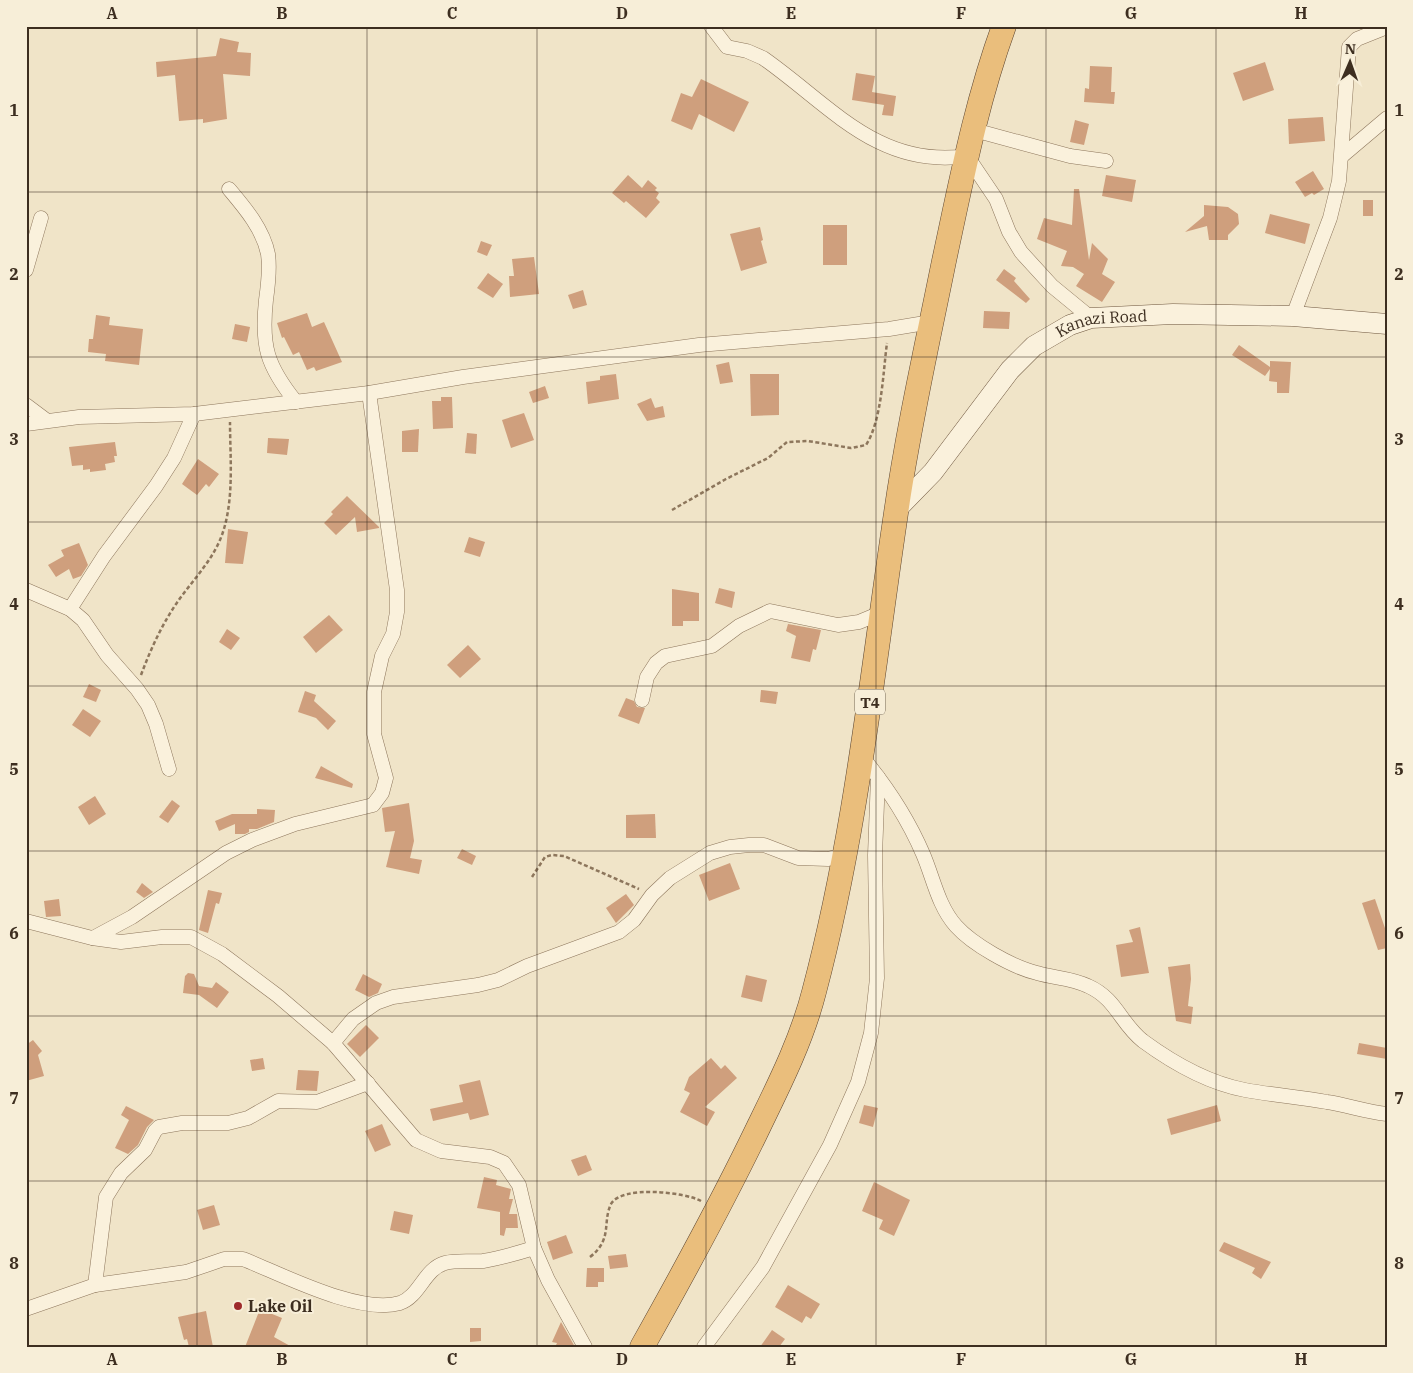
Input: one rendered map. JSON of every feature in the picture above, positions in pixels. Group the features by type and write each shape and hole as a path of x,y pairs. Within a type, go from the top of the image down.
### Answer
{"highway":[{"name":"T4","path":"642,1347 717,1212 789,1065 814,995 847,854 863,758 896,510 931,322 967,156 990,66 1004,26"}],"main road":[{"name":"Kanazi Road","path":"896,510 933,472 1010,370 1034,346 1056,332 1091,318 1173,314 1293,316 1387,324"}],"street":[{"path":"712,27 727,47 747,51 763,58 848,124 880,143 902,153 942,160 967,156 996,199 1009,232 1022,252 1052,286 1091,318"},
{"path":"1293,316 1330,218 1342,156 1349,46 1356,39 1387,27"},
{"path":"1342,156 1387,118"},
{"path":"974,130 1070,156 1106,161"},
{"path":"229,189 259,229 268,255 268,286 264,324 267,356 277,378 296,402"},
{"path":"26,270 41,218"},
{"path":"26,424 79,417 194,414 230,410 369,393 463,377 700,345 889,329 931,322"},
{"path":"92,938 132,917 226,853 252,840 295,824 373,805 382,793 386,778 374,734 374,692 382,656 393,634 397,612 397,590 369,393"},
{"path":"26,405 46,420"},
{"path":"70,609 104,556 156,486 174,458 194,414"},
{"path":"26,590 70,609 83,620 107,655 137,689 148,705 156,724 169,769"},
{"path":"642,700 647,676 656,663 665,656 712,646 739,626 770,611 838,625 859,622 883,612"},
{"path":"863,758 878,777 908,824 922,852 942,906 956,926 985,948 1014,966 1087,985 1106,995 1130,1028 1142,1040 1187,1069 1214,1081 1244,1090 1329,1102 1387,1114"},
{"path":"704,1347 763,1267 830,1145 858,1082 871,1033 877,978 875,839 878,777"},
{"path":"333,1044 353,1019 376,1003 393,997 478,985 498,980 527,966 565,954 618,932 634,920 652,895 670,878 710,853 730,847 764,845 805,859 828,859 847,854"},
{"path":"26,921 92,938 121,942 162,937 191,937 222,954 278,996 333,1044 416,1140 441,1151 490,1156 504,1163 519,1185 534,1248 561,1306 585,1347"},
{"path":"95,1285 106,1197 116,1178 145,1150 155,1131 160,1127 182,1124 228,1123 248,1118 278,1101 317,1102 368,1083"},
{"path":"26,1309 95,1285 186,1272 232,1258 244,1259 315,1290 368,1303 386,1304 401,1302 414,1293 435,1268 445,1263 484,1260 534,1248"}],"path":[{"path":"672,510 726,479 768,458 787,442 808,441 851,448 866,445 871,438 876,419 889,329"},
{"path":"137,689 162,629 180,598 213,554 220,539 229,501 230,410"},
{"path":"532,878 545,857 552,855 564,856 652,895"},
{"path":"590,1257 597,1252 604,1238 611,1205 621,1197 668,1192 698,1200 717,1212"}],"building":[{"path":"220,38 239,42 237,52 251,53 250,76 223,74 227,119 203,123 203,119 179,121 175,75 157,77 156,62 216,56"},
{"path":"1265,62 1274,90 1243,101 1233,73"},
{"path":"1090,66 1112,67 1111,92 1115,92 1114,104 1084,102 1085,88 1089,89"},
{"path":"856,73 875,76 872,92 896,96 893,116 882,115 884,105 852,100"},
{"path":"701,79 749,102 734,132 699,114 692,130 671,121 681,93 692,97"},
{"path":"1323,117 1325,141 1289,144 1288,119"},
{"path":"1075,120 1089,124 1084,145 1070,142"},
{"path":"1313,171 1324,189 1314,195 1312,193 1305,197 1295,182"},
{"path":"628,175 642,188 648,180 657,188 655,190 659,193 656,198 660,202 646,218 626,201 624,203 612,193"},
{"path":"1106,175 1136,180 1132,202 1102,196"},
{"path":"1074,189 1079,189 1089,260 1092,243 1108,259 1102,274 1115,282 1102,302 1076,286 1084,274 1073,267 1061,266 1067,251 1037,239 1044,218 1072,225"},
{"path":"1363,200 1373,200 1373,216 1363,216"},
{"path":"1204,205 1228,207 1238,214 1239,224 1228,235 1228,240 1209,240 1207,226 1185,232 1204,216"},
{"path":"1270,214 1310,224 1305,244 1265,233"},
{"path":"823,225 847,225 847,265 823,265"},
{"path":"760,227 763,240 761,241 767,263 741,271 730,234"},
{"path":"481,241 492,245 487,256 477,252"},
{"path":"534,257 539,294 510,297 509,276 514,276 512,259"},
{"path":"1004,269 1016,278 1014,281 1030,299 1026,303 996,280"},
{"path":"488,273 503,284 493,298 477,288"},
{"path":"583,290 587,305 573,309 568,295"},
{"path":"984,311 1010,312 1009,329 983,328"},
{"path":"307,313 312,327 324,322 342,362 316,371 314,367 307,370 299,352 293,355 284,337 282,338 277,323"},
{"path":"96,315 110,317 109,325 143,329 139,365 105,361 106,354 88,352 89,339 93,339"},
{"path":"235,324 250,327 247,342 232,339"},
{"path":"1239,345 1270,367 1270,361 1291,362 1289,393 1277,393 1277,382 1269,381 1270,369 1265,376 1232,355"},
{"path":"729,362 733,382 720,384 716,365"},
{"path":"616,374 619,399 588,404 586,382 600,380 600,376"},
{"path":"750,374 779,374 779,415 751,416"},
{"path":"545,386 549,398 533,403 529,392"},
{"path":"441,397 452,397 453,428 433,429 432,401 441,401"},
{"path":"651,398 655,408 663,406 665,417 647,421 637,404"},
{"path":"524,413 534,440 511,448 502,420"},
{"path":"419,429 418,452 402,452 402,431"},
{"path":"467,433 477,434 476,454 465,453"},
{"path":"268,438 289,439 287,455 267,453"},
{"path":"115,442 117,456 114,456 115,462 105,464 106,470 90,472 90,469 83,470 83,465 72,466 69,447"},
{"path":"198,459 219,474 209,487 206,484 197,495 182,484"},
{"path":"347,496 379,528 357,532 355,517 336,535 324,523 333,514 331,512"},
{"path":"228,529 248,532 243,564 225,563"},
{"path":"469,537 485,542 480,557 464,552"},
{"path":"79,543 88,565 81,576 73,579 69,569 56,577 48,565 64,556 61,550"},
{"path":"719,588 735,592 732,608 715,603"},
{"path":"672,589 699,593 699,621 683,621 683,626 672,626"},
{"path":"329,615 343,630 316,653 303,637"},
{"path":"788,624 821,630 816,650 813,649 810,662 791,658 796,636 786,631"},
{"path":"227,629 240,638 231,650 219,642"},
{"path":"468,645 481,659 460,678 447,665"},
{"path":"89,684 101,690 96,702 83,697"},
{"path":"761,690 778,692 776,704 760,702"},
{"path":"305,691 316,695 314,701 336,721 328,730 316,718 298,712"},
{"path":"626,698 634,701 637,707 645,708 639,724 618,716"},
{"path":"83,709 101,721 90,737 72,725"},
{"path":"321,766 353,784 352,788 315,778"},
{"path":"95,796 106,814 89,825 78,807"},
{"path":"172,800 180,806 168,823 159,817"},
{"path":"409,803 414,841 410,858 422,860 419,874 386,867 395,831 385,832 382,808"},
{"path":"257,809 275,810 274,822 257,829 249,829 249,832 245,834 235,834 235,824 219,831 215,821 232,814 257,814"},
{"path":"655,814 656,838 626,838 626,815"},
{"path":"462,849 476,856 472,865 457,858"},
{"path":"730,863 740,889 709,901 699,875"},
{"path":"142,883 153,892 144,898 136,892"},
{"path":"208,890 222,893 219,904 216,903 208,933 199,930"},
{"path":"626,894 634,905 616,923 606,908"},
{"path":"59,899 61,916 46,917 44,901"},
{"path":"1375,899 1387,934 1387,948 1378,950 1362,903"},
{"path":"1140,927 1149,973 1121,977 1116,945 1133,942 1129,930"},
{"path":"1190,964 1191,979 1188,1006 1193,1007 1191,1024 1176,1021 1168,967"},
{"path":"188,973 194,974 199,986 212,988 216,982 229,992 217,1008 199,995 183,993 185,976"},
{"path":"363,974 382,984 378,993 369,997 355,990"},
{"path":"746,975 767,980 762,1002 741,997"},
{"path":"366,1025 379,1038 360,1057 347,1044"},
{"path":"33,1040 42,1051 38,1055 44,1076 26,1081 26,1045"},
{"path":"1359,1043 1387,1048 1387,1059 1357,1054"},
{"path":"263,1058 265,1069 252,1071 250,1060"},
{"path":"711,1058 721,1069 725,1065 737,1078 705,1107 715,1112 707,1126 680,1112 690,1093 684,1090 689,1077"},
{"path":"298,1070 319,1071 317,1091 296,1090"},
{"path":"480,1080 489,1115 470,1120 468,1113 433,1121 430,1109 463,1102 459,1085"},
{"path":"864,1105 878,1108 873,1127 859,1123"},
{"path":"1217,1105 1221,1121 1171,1135 1167,1119"},
{"path":"126,1106 154,1120 147,1127 138,1145 128,1154 115,1148 129,1120 121,1115"},
{"path":"382,1124 391,1145 375,1152 365,1131"},
{"path":"586,1155 592,1170 578,1176 571,1160"},
{"path":"484,1177 497,1180 496,1185 511,1189 509,1199 513,1199 509,1214 517,1214 518,1228 506,1228 504,1236 500,1235 500,1212 477,1208"},
{"path":"874,1182 910,1200 894,1236 879,1229 883,1220 862,1211"},
{"path":"214,1205 220,1225 203,1230 197,1210"},
{"path":"394,1211 413,1215 409,1234 390,1230"},
{"path":"566,1235 573,1253 553,1260 547,1242"},
{"path":"1224,1242 1271,1262 1261,1279 1252,1273 1255,1268 1219,1251"},
{"path":"626,1254 628,1267 610,1269 608,1256"},
{"path":"587,1268 604,1268 604,1282 598,1282 598,1287 586,1287"},
{"path":"788,1285 820,1304 811,1319 806,1316 802,1323 775,1307"},
{"path":"260,1309 282,1318 274,1337 292,1347 245,1347"},
{"path":"206,1311 213,1347 189,1347 187,1339 184,1340 178,1317"},
{"path":"561,1322 575,1347 555,1347 557,1343 552,1342"},
{"path":"470,1328 481,1328 481,1341 470,1342"},
{"path":"772,1330 785,1339 779,1347 760,1347"}],"place":[{"name":"Lake Oil","path":"238,1306"}]}
